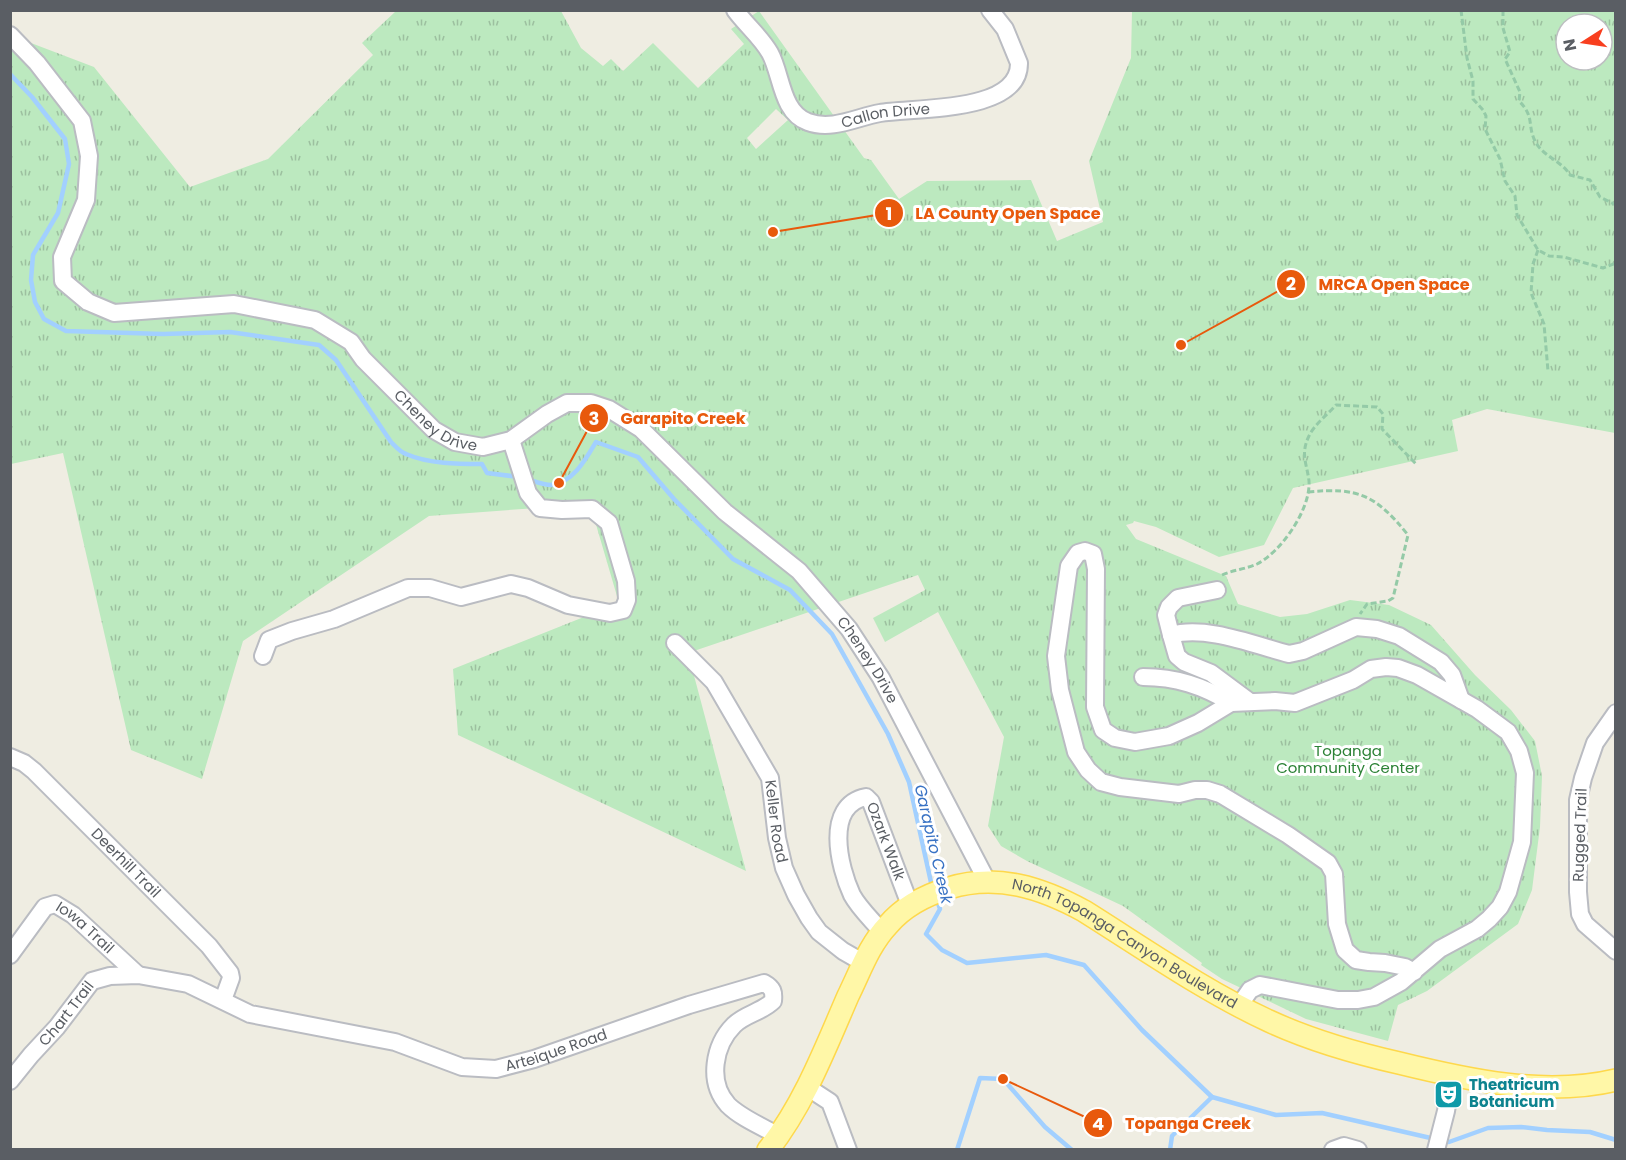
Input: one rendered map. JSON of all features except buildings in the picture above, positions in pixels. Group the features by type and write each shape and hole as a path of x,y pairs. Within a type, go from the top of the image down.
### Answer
{"main road":[{"name":"North Topanga Canyon Boulevard","path":"774,1143 807,1087 864,963 882,932 895,917 914,903 946,889 987,881 1006,882 1026,887 1071,904 1239,1006 1269,1021 1321,1041 1380,1059 1452,1075 1510,1084 1540,1087 1567,1086 1616,1080"}],"street":[{"name":"Callon Drive","path":"735,10 769,52 786,99 793,111 808,122 831,125 880,113 959,107 992,96 1007,88 1016,75 1019,63 1005,29 990,10"},
{"name":"Cheney Drive","path":"10,35 37,63 82,121 89,156 86,200 62,257 63,281 71,288 88,302 114,313 234,304 315,320 351,342 363,359 434,430 455,442 483,447 511,440 547,414 567,403 591,403 609,410 641,429 725,512 799,571 849,629 881,678 987,881"},
{"path":"263,656 269,640 334,619 408,588 429,588 461,597 511,584 528,588 568,605 610,613 623,610 627,600 626,581 609,523 592,509 540,508 528,493 511,440"},
{"path":"1239,1006 1250,990 1260,985 1338,1000 1369,998 1387,991 1414,972 1440,949 1477,929 1500,907 1508,892 1522,842 1525,773 1518,751 1508,732 1461,700 1417,675 1398,668 1386,667 1371,669 1332,689 1295,703 1231,703 1198,723 1169,736 1135,742 1115,738 1103,730 1095,707 1096,569 1093,554 1085,551 1078,553 1069,566 1056,656 1060,690 1076,752 1088,770 1101,782 1120,788 1179,794 1207,790 1220,794 1288,835 1328,863 1334,874 1337,924 1345,950 1356,960 1405,967 1414,972"},
{"path":"1210,591 1178,598 1169,607 1166,615 1177,656 1184,662 1211,673 1250,702"},
{"path":"1171,635 1184,631 1201,632 1289,654 1303,651 1356,627 1377,629 1400,636 1441,662 1452,675 1461,700"},
{"name":"Keller Road","path":"675,643 714,682 770,778 777,838 784,868 809,918 819,932 843,951 864,963"},
{"path":"1143,677 1161,677 1191,684 1231,703"},
{"name":"Rugged Trail","path":"1616,713 1595,743 1578,800 1578,892 1580,914 1585,924 1616,951"},
{"name":"Deerhill Trail","path":"10,758 24,763 34,771 209,946 229,970 231,978 223,1000"},
{"name":"Ozark Walk","path":"882,932 854,897 844,875 839,855 842,814 847,806 856,799 866,797 871,802 914,903"},
{"name":"Iowa Trail","path":"10,955 45,907 55,904 73,915 138,975"},
{"name":"Arteique Road","path":"138,975 188,984 250,1014 395,1042 462,1067 496,1069 534,1059 689,1005 764,983 774,992 773,1001 767,1008 732,1027 720,1045 715,1072 720,1091 728,1106 774,1143"},
{"name":"Chart Trail","path":"10,1081 31,1054 57,1027 92,981 103,976 138,975"},
{"path":"10,1058 31,1054"},
{"path":"1436,1149 1452,1075"},
{"path":"807,1087 830,1102 848,1149"},
{"path":"1333,1149 1344,1146 1358,1149"}],"path":[{"path":"1461,10 1467,58 1473,81 1473,99 1486,116 1485,129 1500,159 1505,181 1515,195 1516,215 1538,250 1549,256 1564,257 1603,268 1616,263"},
{"path":"1503,10 1503,28 1509,52 1505,59 1520,92 1519,101 1527,110 1534,140 1556,161 1565,166 1570,175 1590,180 1600,197 1616,205"},
{"path":"1538,250 1533,264 1531,293 1544,324 1548,371"},
{"path":"1210,591 1216,578 1256,565 1271,555 1302,514 1309,480 1304,452 1309,436 1336,405 1377,407 1383,414 1382,429 1416,464"},
{"path":"1308,492 1349,491 1371,498 1408,535 1393,598 1367,604 1361,612 1356,627"}],"green space":[{"name":"Topanga Community Center","path":"396,11 561,11 581,48 603,66 611,59 623,71 653,43 698,88 744,44 731,29 759,11 864,158 871,160 899,199 927,181 1031,180 1057,241 1103,222 1089,161 1131,58 1132,11 1615,11 1615,433 1487,409 1452,420 1458,451 1293,488 1264,545 1219,557 1156,527 1134,521 1126,525 1136,539 1226,576 1238,604 1280,617 1307,614 1350,600 1389,605 1431,625 1475,675 1511,710 1535,741 1542,776 1540,827 1532,890 1518,924 1427,991 1398,1005 1388,1041 1306,1019 1222,979 1123,906 1027,861 1001,846 988,826 1004,737 938,612 885,642 873,618 925,590 918,575 688,653 746,871 458,735 453,669 619,603 590,504 429,516 243,641 202,779 131,750 63,453 11,464 10,35 94,67 190,187 268,159 373,55 362,43","holes":["776,109 788,120 756,149 747,138"]}],"waterway":[{"name":"Garapito Creek","path":"10,74 32,97 65,139 69,164 58,213 33,255 31,280 35,302 44,319 66,331 163,334 230,332 319,345 336,360 391,442 402,452 434,462 482,464 487,473 519,477"},
{"name":"Garapito Creek","path":"527,479 551,485 566,480 578,469 596,442 638,457 674,499 733,559 790,590 832,634 888,734 909,782 932,887"},
{"name":"Garapito Creek","path":"936,897 940,909 926,934 942,950 967,963 1046,955 1084,965 1142,1030 1212,1097"},
{"path":"957,1150 980,1078 1003,1079 1045,1127 1072,1150"},
{"path":"1170,1150 1172,1136 1212,1097 1276,1115 1322,1113 1435,1139"},
{"path":"1443,1141 1449,1142 1488,1128 1521,1127 1590,1132 1616,1140"}],"place":[{"name":"LA County Open Space","path":"773,232"},
{"name":"MRCA Open Space","path":"1181,345"},
{"name":"Garapito Creek","path":"559,483"},
{"name":"Topanga Creek","path":"1003,1079"},
{"name":"Theatricum Botanicum","path":"1448,1094"}]}
